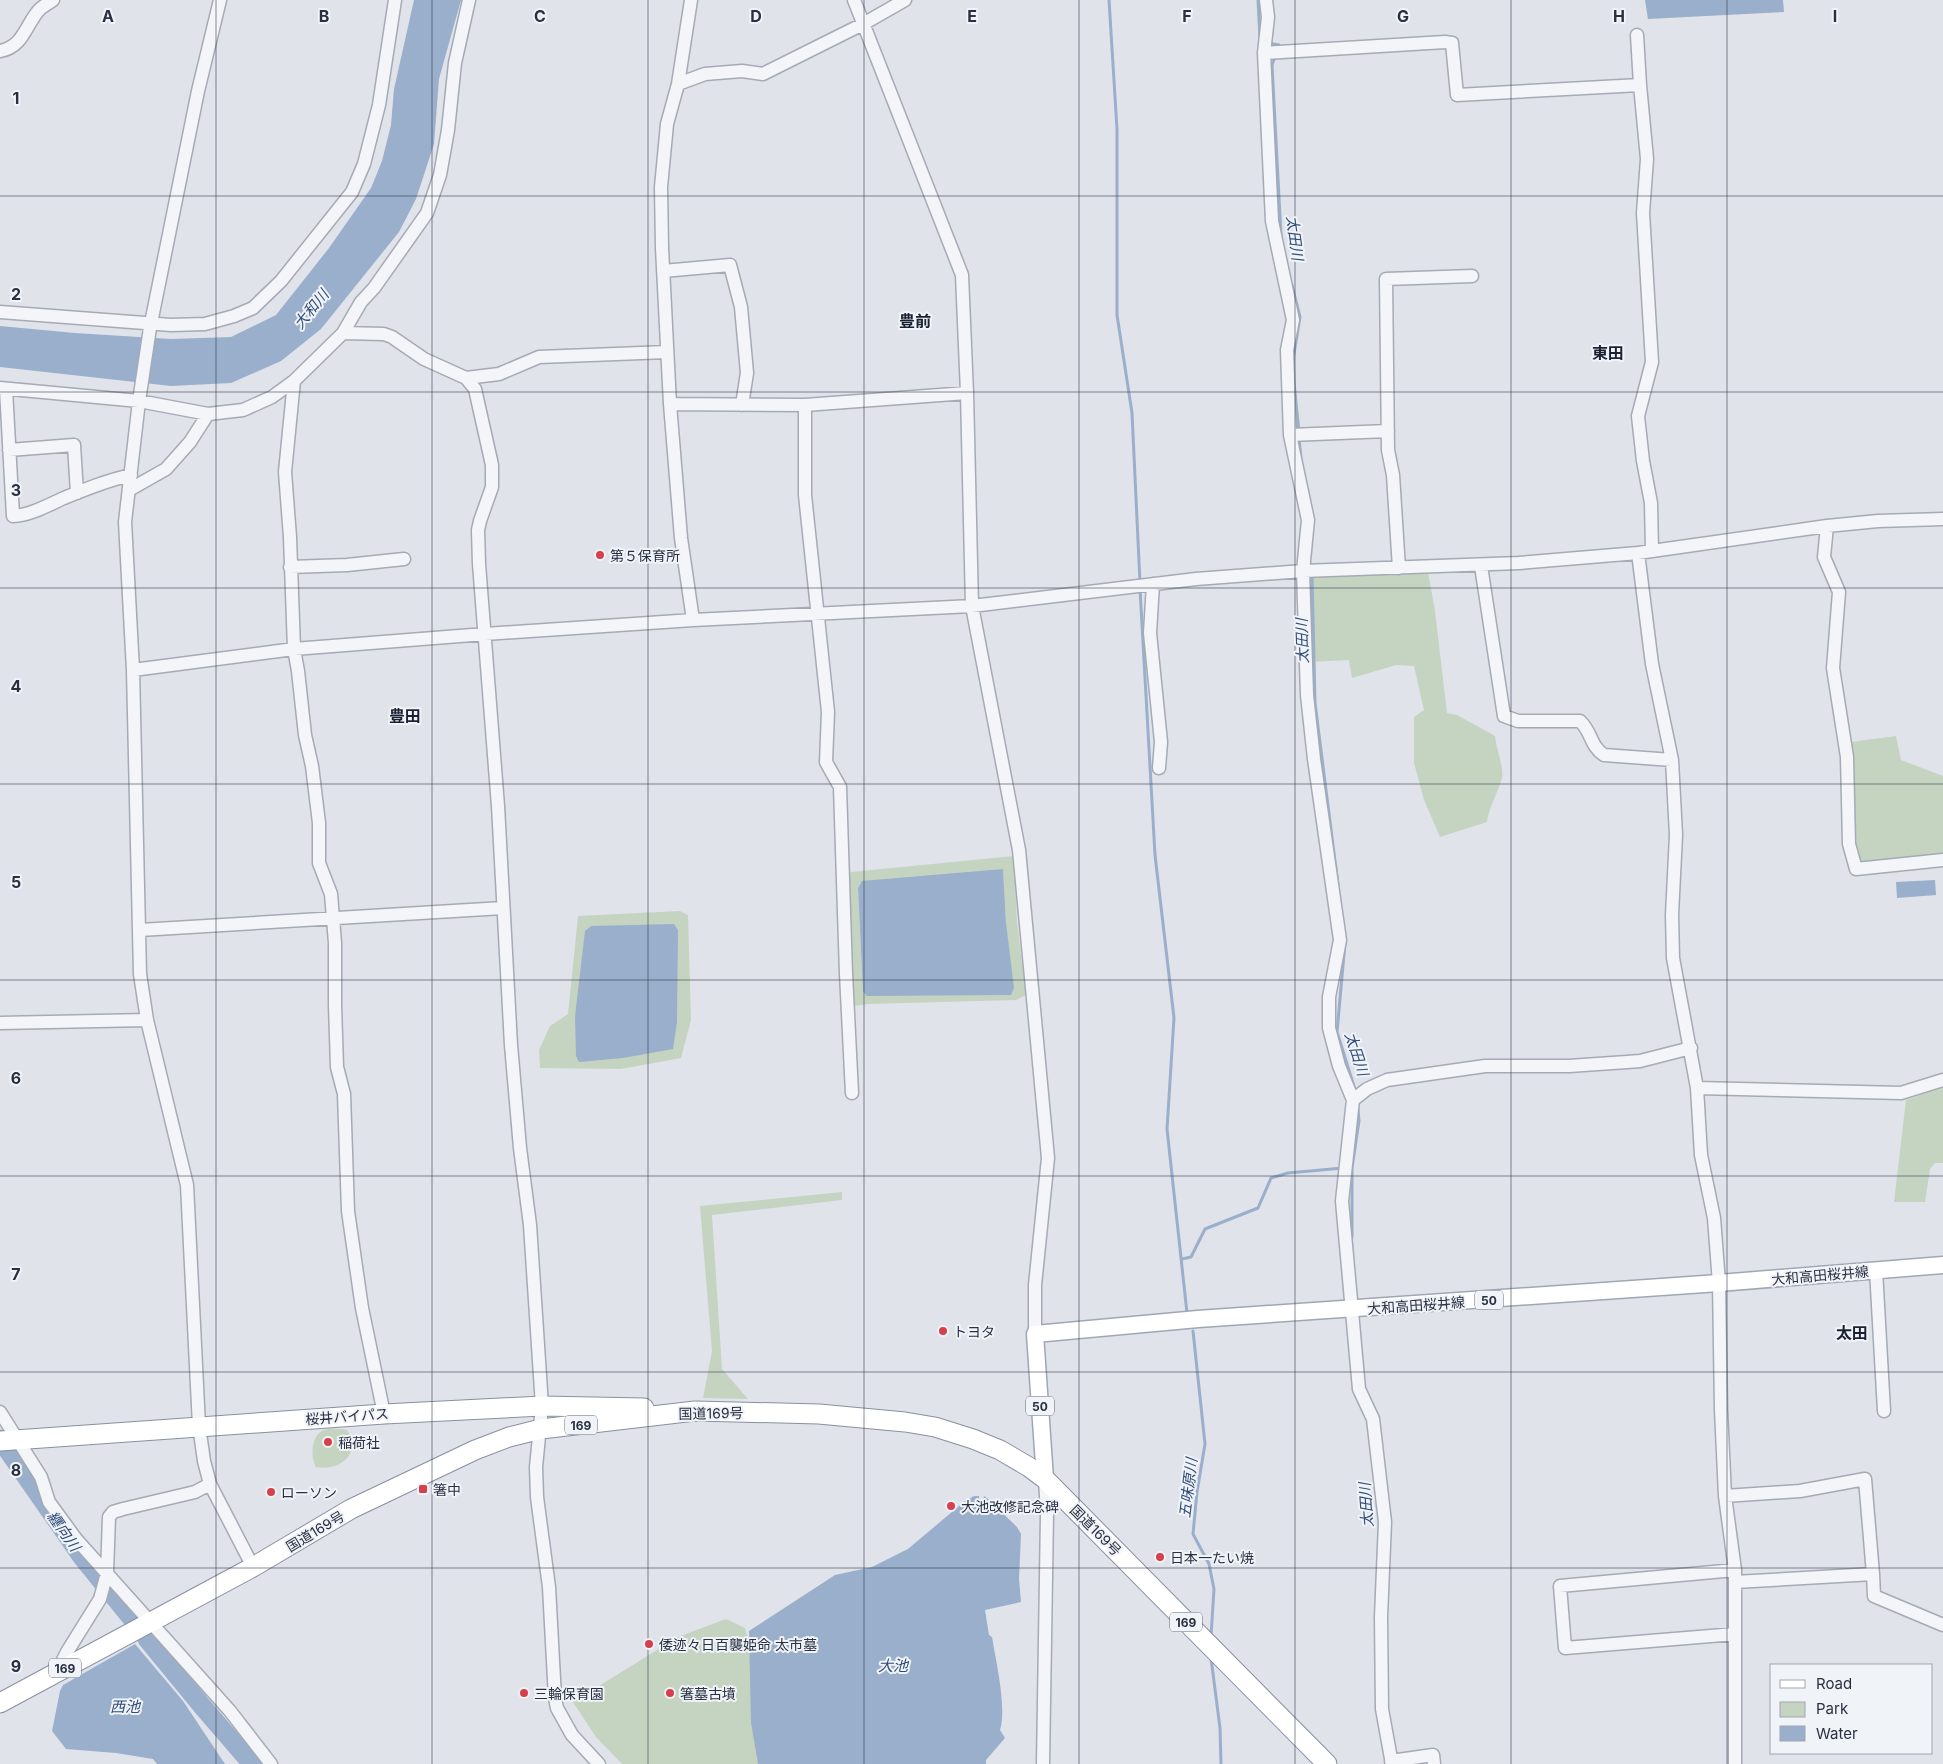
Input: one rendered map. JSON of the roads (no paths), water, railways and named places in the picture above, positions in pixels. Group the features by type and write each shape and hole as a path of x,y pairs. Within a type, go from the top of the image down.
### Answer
{"highway":[{"name":"桜井バイパス","path":"9,1440 384,1414 542,1406 695,1410"},
{"name":"国道169号","path":"0,1703 253,1567 360,1505 475,1450 509,1437 541,1429 695,1410 819,1414 906,1422 935,1427 974,1438 1000,1450 1029,1467 1045,1479 1328,1764"}],"main road":[{"name":"大和高田桜井線","path":"1035,1334 1192,1320 1718,1283 1943,1265"},
{"name":"50","path":"1035,1334 1045,1479"}],"street":[{"path":"0,51 12,47 28,29 39,10 53,0"},
{"path":"220,0 198,91 151,326 140,397 125,522 133,670 140,974 147,1020 187,1186 200,1426 204,1462 210,1484 253,1567"},
{"path":"0,312 151,326 205,324 234,316 253,308 281,281 352,192 364,164 379,105 395,0"},
{"path":"131,475 77,492 23,516 13,516 6,446 3,388 140,397 208,414 243,410 272,397 294,381 343,333 361,302 374,288 427,213 440,175 448,130 455,63 469,0"},
{"path":"691,0 678,84 667,124 661,186 663,271 670,404 681,538 693,620"},
{"path":"854,0 962,275 972,606 1019,850 1048,1158 1035,1285 1035,1334"},
{"path":"678,84 705,74 742,71 763,74 863,24 905,0"},
{"path":"1266,0 1268,17 1264,53 1272,221 1293,320 1287,350 1290,435 1308,520 1303,571 1308,704 1340,940 1329,997 1329,1028 1337,1059 1354,1100 1348,1132 1342,1201 1359,1388 1373,1419 1385,1522 1381,1617 1382,1709 1392,1762 1433,1755 1434,1764"},
{"path":"1638,36 1640,85 1647,159 1643,212 1652,362 1638,416 1643,461 1651,503 1652,550"},
{"path":"1264,53 1445,42 1452,44 1457,95 1640,85"},
{"path":"663,271 730,265 741,307 748,373 742,404"},
{"path":"1398,568 1393,475 1388,450 1386,279 1472,276"},
{"path":"343,333 384,334 392,337 424,359 466,378 475,389 492,465 492,487 478,530 479,564 511,1045 520,1148 530,1224 542,1406 536,1467 537,1497 550,1587 557,1708 572,1734 599,1764"},
{"path":"466,378 499,374 539,357 667,352"},
{"path":"294,381 285,472 294,649 319,823 319,862 332,894 335,943 334,1005 337,1067 344,1094 348,1211 362,1308 384,1414"},
{"path":"670,404 805,405 967,393"},
{"path":"805,405 805,495 828,712 826,762 840,787 852,1093"},
{"path":"129,490 166,469 190,442 208,414"},
{"path":"1290,435 1388,431"},
{"path":"6,446 74,445 77,492"},
{"path":"133,670 294,649 484,634 693,620 972,606 1196,579 1303,571 1481,566 1638,553 1827,526 1878,521 1943,519"},
{"path":"1827,526 1824,557 1839,592 1834,668 1847,757 1849,844 1856,868 1943,860"},
{"path":"1638,553 1652,664 1672,760 1676,835 1672,915 1673,958 1697,1088 1701,1155 1714,1212 1725,1496 1735,1576 1735,1764"},
{"path":"290,567 347,566 404,559"},
{"path":"1481,566 1504,716 1518,721 1580,721 1586,726 1596,750 1604,756 1672,760"},
{"path":"1153,584 1150,633 1161,742 1159,768"},
{"path":"140,930 503,908"},
{"path":"0,1023 147,1020"},
{"path":"1354,1100 1367,1089 1386,1080 1485,1066 1569,1066 1634,1061 1691,1048"},
{"path":"1697,1088 1901,1093 1943,1080"},
{"path":"1876,1270 1884,1410"},
{"path":"0,1412 9,1440 40,1478 49,1502 76,1539 107,1575 152,1621 169,1644 230,1711 271,1764"},
{"path":"1043,1764 1047,1514 1045,1479"},
{"path":"1725,1496 1800,1491 1865,1479 1874,1596 1943,1625"},
{"path":"57,1672 67,1652 100,1599 107,1575 109,1517 113,1512 195,1492 210,1484"},
{"path":"1047,1514 1054,1505 1061,1505 1078,1512"},
{"path":"1735,1634 1565,1648 1560,1586 1735,1576 1873,1574"}],"water":[{"name":"大和川","path":"414,0 461,0 439,79 434,144 416,199 399,232 321,329 281,361 231,383 171,386 0,367 0,326 171,339 231,337 276,315 329,248 371,188 382,161 391,125 394,89"},
{"path":"1645,0 1783,0 1784,12 1648,19"},
{"path":"1003,869 1006,923 1014,988 1011,995 867,996 863,992 858,888 862,881"},
{"path":"1935,880 1936,895 1897,898 1896,882"},
{"path":"674,924 678,930 677,1022 673,1049 623,1058 579,1062 576,1056 575,1016 585,931 591,926"},
{"name":"大池","path":"974,1496 979,1496 979,1500 983,1500 984,1496 987,1498 1017,1527 1021,1534 1019,1579 1021,1602 985,1610 989,1635 992,1637 1002,1697 1000,1730 1005,1738 986,1760 986,1764 758,1764 751,1723 749,1631 835,1575 872,1567 908,1549 965,1501"},
{"name":"西池","path":"135,1644 183,1701 225,1764 157,1764 153,1759 116,1753 66,1749 52,1731 60,1691 63,1685"}],"waterway":[{"path":"1109,0 1117,129 1117,315 1132,413 1140,583"},
{"name":"太田川","path":"1258,0 1260,39"},
{"name":"太田川","path":"1269,43 1279,45 1277,48"},
{"name":"太田川","path":"1275,57 1272,65 1281,235"},
{"name":"太田川","path":"1292,285 1300,317 1293,360"},
{"name":"太田川","path":"1294,383 1299,432"},
{"name":"太田川","path":"1299,438 1301,459"},
{"name":"太田川","path":"1312,575 1315,703 1338,885"},
{"path":"1140,589 1155,855 1174,1018 1167,1129 1187,1313"},
{"name":"太田川","path":"1345,943 1337,1032 1356,1093"},
{"name":"太田川","path":"1352,1237 1352,1168 1359,1121 1358,1109"},
{"name":"五味原川","path":"1182,1259 1191,1257 1205,1229 1258,1208 1271,1178 1288,1173 1343,1168"},
{"name":"五味原川","path":"1193,1331 1205,1444 1197,1492 1193,1534 1209,1564 1214,1589 1211,1636"},
{"name":"纒向川","path":"0,1439 82,1557 133,1620"},
{"name":"纒向川","path":"147,1639 252,1764"},
{"name":"五味原川","path":"1211,1658 1220,1728 1221,1764"}],"place":[{"name":"第５保育所","path":"600,555"},
{"name":"トヨタ","path":"943,1331"},
{"name":"稲荷社","path":"328,1442"},
{"name":"箸中","path":"423,1489"},
{"name":"ローソン","path":"271,1492"},
{"name":"大池改修記念碑","path":"951,1506"},
{"name":"日本一たい焼","path":"1160,1557"},
{"name":"倭迹々日百襲姫命 太市墓","path":"649,1644"},
{"name":"三輪保育園","path":"524,1693"},
{"name":"箸墓古墳","path":"670,1693"}],"district":[{"name":"豊前","path":"915,321"},
{"name":"東田","path":"1608,353"},
{"name":"豊田","path":"405,716"},
{"name":"太田","path":"1852,1333"}]}
